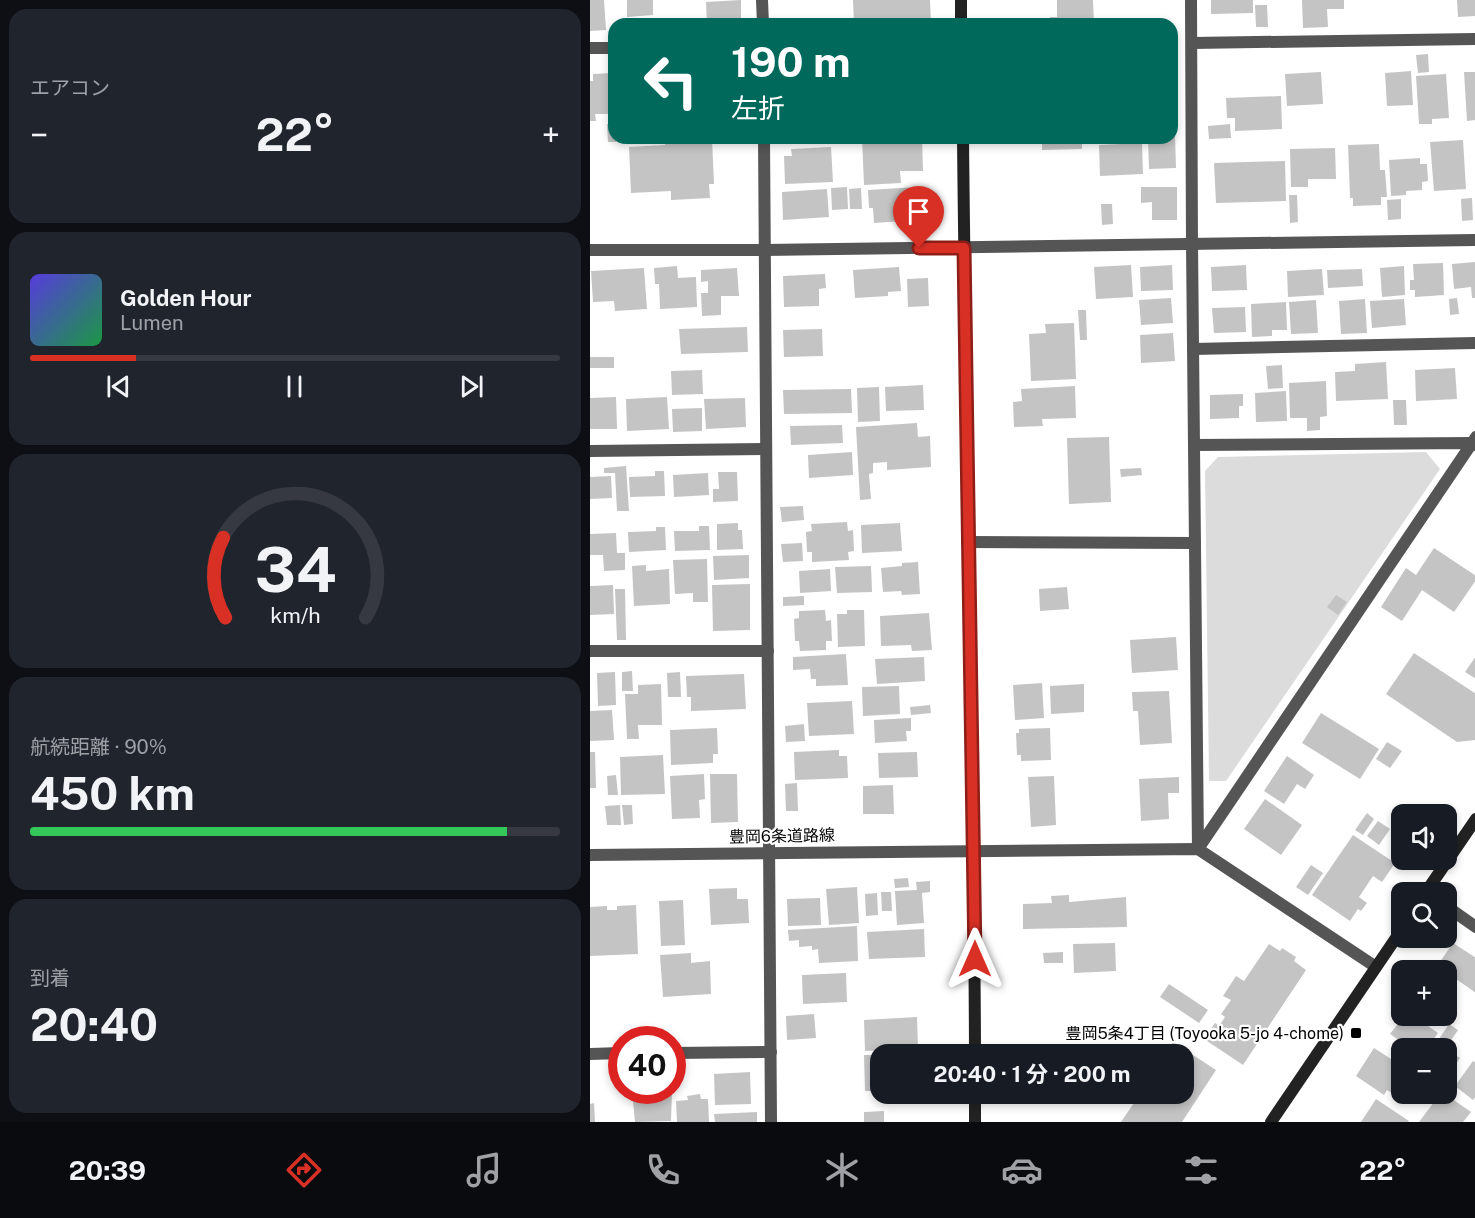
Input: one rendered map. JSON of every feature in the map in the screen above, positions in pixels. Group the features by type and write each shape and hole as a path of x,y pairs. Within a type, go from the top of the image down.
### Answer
{"street":[{"path":"762,0 763,18"},
{"path":"961,0 961,18"},
{"path":"1191,0 1198,849"},
{"path":"1192,43 1475,39"},
{"path":"590,48 608,48"},
{"path":"764,144 771,1122"},
{"path":"962,144 967,542 974,850 975,1044"},
{"path":"590,250 964,248 1475,240"},
{"path":"1193,349 1475,343"},
{"path":"1195,445 1474,442"},
{"path":"1198,849 1474,442"},
{"path":"590,451 766,449"},
{"path":"967,542 1195,543"},
{"path":"590,651 768,651"},
{"path":"1433,882 1475,819"},
{"path":"1198,849 1376,967"},
{"name":"豊岡6条道路線","path":"590,855 1198,849"},
{"path":"1457,914 1475,927"},
{"path":"1271,1122 1391,945"},
{"path":"686,1053 771,1052"},
{"path":"590,1054 608,1053"},
{"path":"975,1104 975,1122"}],"shaded area":[{"path":"1426,452 1440,469 1226,781 1209,781 1205,471 1218,457"}],"building":[{"path":"590,0 604,0 606,30 590,31"},
{"path":"627,0 653,0 653,15 627,17"},
{"path":"741,0 741,18 707,18 706,2"},
{"path":"853,0 930,0 931,18 854,18"},
{"path":"1057,0 1093,0 1094,18 1050,18 1057,17"},
{"path":"1211,0 1253,0 1253,13 1211,14"},
{"path":"1302,0 1344,0 1344,9 1327,9 1328,27 1303,28"},
{"path":"1457,0 1476,0 1476,16 1458,17"},
{"path":"1255,5 1267,5 1268,27 1256,27"},
{"path":"1428,54 1429,72 1418,73 1416,55"},
{"path":"1411,71 1413,105 1387,106 1385,73"},
{"path":"1321,72 1323,104 1287,106 1285,74"},
{"path":"1464,72 1476,72 1476,120 1467,121"},
{"path":"608,73 608,114 595,114 596,121 590,121 590,81 593,81 593,74"},
{"path":"1446,74 1449,118 1432,119 1432,124 1419,124 1416,76"},
{"path":"1281,96 1282,129 1235,131 1235,118 1227,118 1226,98"},
{"path":"1230,124 1231,138 1209,139 1208,126"},
{"path":"1463,140 1466,189 1434,191 1430,142"},
{"path":"712,144 714,184 709,184 710,198 671,200 671,191 631,193 629,147"},
{"path":"862,144 922,144 923,171 900,171 901,183 864,185"},
{"path":"1042,144 1082,144 1082,149 1042,150"},
{"path":"1142,144 1143,174 1100,176 1099,145"},
{"path":"1148,144 1175,144 1176,168 1149,169"},
{"path":"1379,144 1380,170 1385,170 1387,197 1381,197 1381,205 1353,206 1353,198 1350,198 1348,145"},
{"path":"831,147 833,182 785,184 784,156 792,156 791,149"},
{"path":"1335,148 1336,179 1308,179 1308,187 1291,187 1290,149"},
{"path":"1420,158 1420,164 1427,164 1428,181 1422,182 1422,190 1406,191 1406,195 1391,196 1389,160"},
{"path":"1285,161 1286,201 1216,203 1214,163"},
{"path":"847,187 848,209 832,210 831,188"},
{"path":"917,187 919,220 874,223 873,208 869,208 868,190"},
{"path":"1141,187 1177,187 1177,220 1152,220 1152,202 1141,203"},
{"path":"861,188 862,209 850,209 849,189"},
{"path":"827,189 829,217 783,220 782,192"},
{"path":"1289,195 1297,195 1298,222 1290,223"},
{"path":"1472,198 1473,220 1462,221 1461,199"},
{"path":"1401,199 1401,219 1388,220 1387,200"},
{"path":"1101,204 1112,204 1113,224 1102,225"},
{"path":"1476,262 1476,298 1472,298 1471,287 1454,289 1452,264"},
{"path":"1443,263 1444,295 1415,297 1415,290 1410,290 1410,280 1414,280 1413,264"},
{"path":"1131,265 1133,297 1096,299 1094,267"},
{"path":"1172,265 1173,290 1141,291 1140,267"},
{"path":"1246,265 1247,290 1212,291 1211,267"},
{"path":"677,266 678,278 696,277 697,307 660,309 659,284 655,284 654,268"},
{"path":"1404,266 1405,295 1382,297 1380,268"},
{"path":"899,267 901,291 888,292 888,296 855,298 853,270"},
{"path":"644,268 647,309 615,311 614,301 593,302 591,271"},
{"path":"737,268 739,296 721,296 721,315 702,316 701,293 708,293 708,281 701,282 701,270"},
{"path":"1322,269 1324,295 1288,297 1287,271"},
{"path":"1362,269 1363,286 1328,288 1327,270"},
{"path":"825,274 826,288 819,289 819,306 784,307 783,276"},
{"path":"928,278 929,306 908,307 907,279"},
{"path":"1171,298 1173,323 1141,325 1139,300"},
{"path":"1457,298 1459,314 1450,315 1449,299"},
{"path":"1365,299 1367,333 1341,334 1339,301"},
{"path":"1404,299 1406,325 1372,328 1370,301"},
{"path":"1316,300 1318,333 1291,334 1289,302"},
{"path":"1286,302 1287,330 1272,330 1272,336 1252,337 1251,304"},
{"path":"1245,307 1246,332 1214,333 1212,308"},
{"path":"1078,310 1086,310 1087,340 1080,340"},
{"path":"1074,323 1076,379 1031,381 1029,334 1046,333 1045,324"},
{"path":"747,327 748,352 681,354 679,329"},
{"path":"822,329 823,356 784,357 783,330"},
{"path":"1173,333 1175,361 1141,363 1140,335"},
{"path":"590,357 614,357 614,368 590,368"},
{"path":"1386,362 1388,399 1336,401 1335,372 1355,371 1355,364"},
{"path":"1282,365 1283,388 1268,389 1266,366"},
{"path":"1455,368 1457,399 1416,401 1415,370"},
{"path":"702,370 703,394 672,395 671,371"},
{"path":"1326,381 1327,416 1320,417 1320,430 1307,431 1307,418 1290,418 1289,383"},
{"path":"923,385 924,410 886,411 885,387"},
{"path":"1075,386 1076,418 1042,419 1043,426 1014,427 1013,402 1022,401 1021,389"},
{"path":"879,387 880,421 858,422 857,388"},
{"path":"851,389 852,413 784,414 783,390"},
{"path":"1286,391 1287,421 1256,422 1255,393"},
{"path":"1243,394 1243,406 1239,406 1239,418 1210,419 1210,395"},
{"path":"616,397 617,429 590,429 590,398"},
{"path":"667,397 669,429 627,431 626,399"},
{"path":"745,398 746,427 706,429 704,399"},
{"path":"1393,400 1406,400 1407,425 1394,425"},
{"path":"702,408 702,431 673,432 672,409"},
{"path":"917,423 918,437 930,436 931,467 887,470 887,462 873,463 873,473 869,474 871,499 860,500 856,427"},
{"path":"842,425 843,443 791,445 790,426"},
{"path":"1109,437 1111,502 1069,504 1067,438"},
{"path":"852,452 853,475 809,478 808,455"},
{"path":"626,466 629,511 617,511 615,473 604,473 604,468"},
{"path":"1141,468 1142,475 1121,477 1120,469"},
{"path":"655,471 664,471 665,496 630,497 629,477 655,476"},
{"path":"718,472 737,472 738,501 713,502 713,489 719,489"},
{"path":"708,473 709,495 674,497 673,475"},
{"path":"611,476 612,498 590,499 590,477"},
{"path":"803,506 804,520 782,522 780,507"},
{"path":"847,522 848,531 853,530 854,551 848,552 849,560 812,562 812,552 807,552 806,532 812,531 811,524"},
{"path":"738,523 738,530 742,530 743,549 717,550 717,524"},
{"path":"900,523 902,551 862,553 861,525"},
{"path":"699,526 709,526 710,550 675,551 674,531 699,531"},
{"path":"656,527 665,527 666,550 629,552 628,532 656,531"},
{"path":"616,533 617,553 625,553 625,570 604,571 603,555 590,555 590,534"},
{"path":"802,543 803,561 783,562 781,544"},
{"path":"1434,548 1476,576 1476,580 1454,612 1422,590 1402,621 1381,607 1406,568 1416,575"},
{"path":"749,555 749,578 714,580 713,556"},
{"path":"707,559 708,602 693,602 693,593 675,594 673,560"},
{"path":"918,562 920,594 902,595 901,591 883,592 881,568"},
{"path":"646,565 646,571 669,569 670,604 634,606 632,566"},
{"path":"871,566 872,592 837,593 835,567"},
{"path":"830,569 831,591 800,593 799,571"},
{"path":"750,584 750,630 713,631 712,585"},
{"path":"613,585 614,614 590,615 590,586"},
{"path":"1067,587 1069,609 1040,611 1039,589"},
{"path":"615,589 625,589 626,640 617,640"},
{"path":"1336,595 1347,602 1338,615 1327,607"},
{"path":"804,596 804,605 783,606 783,597"},
{"path":"825,610 826,621 831,620 832,641 826,641 826,650 800,651 799,641 795,641 794,619 799,618 799,611"},
{"path":"847,610 864,610 865,646 838,647 837,614 847,614"},
{"path":"929,613 932,650 912,651 911,645 881,646 880,616"},
{"path":"1176,637 1178,670 1132,673 1130,640"},
{"path":"1414,653 1476,694 1476,740 1457,742 1386,694"},
{"path":"846,654 848,685 816,686 816,679 811,679 810,669 793,670 793,657"},
{"path":"1476,656 1476,679 1465,672"},
{"path":"924,657 925,681 877,684 875,659"},
{"path":"632,671 633,691 622,691 622,672"},
{"path":"615,672 616,705 598,706 597,673"},
{"path":"680,672 681,697 668,697 667,673"},
{"path":"744,674 746,709 691,711 691,697 687,697 686,676"},
{"path":"1042,683 1044,718 1015,720 1013,685"},
{"path":"661,684 662,725 638,725 639,739 627,739 625,694 638,694 638,685"},
{"path":"1084,684 1084,712 1051,714 1050,686"},
{"path":"899,686 900,714 863,716 862,687"},
{"path":"1169,691 1172,743 1140,745 1138,711 1133,711 1132,692"},
{"path":"852,701 854,734 809,736 807,703"},
{"path":"930,705 931,713 911,715 910,707"},
{"path":"612,710 614,740 590,741 590,711"},
{"path":"1321,713 1379,749 1360,779 1302,743"},
{"path":"911,718 911,731 906,731 907,741 875,743 874,720"},
{"path":"804,724 805,741 786,742 785,726"},
{"path":"717,728 718,754 713,754 713,763 671,765 670,730"},
{"path":"1050,728 1051,760 1021,761 1021,755 1017,755 1016,733 1019,733 1019,729"},
{"path":"1387,742 1402,751 1390,768 1376,759"},
{"path":"839,750 839,756 847,756 848,778 795,780 794,752"},
{"path":"590,752 595,752 596,788 590,788"},
{"path":"917,752 918,777 879,778 878,753"},
{"path":"663,755 665,794 621,795 620,757"},
{"path":"1287,756 1314,775 1305,789 1297,784 1284,804 1264,791"},
{"path":"704,774 705,799 699,800 700,818 672,819 670,776"},
{"path":"710,774 737,774 738,822 711,823"},
{"path":"616,775 618,795 608,795 607,776"},
{"path":"1054,776 1056,825 1031,827 1028,777"},
{"path":"1179,777 1179,793 1168,793 1169,819 1141,821 1139,779"},
{"path":"797,783 798,811 786,811 785,784"},
{"path":"893,785 894,814 863,814 863,786"},
{"path":"1265,799 1302,825 1281,855 1244,829"},
{"path":"620,805 621,825 607,825 605,806"},
{"path":"622,805 632,805 633,824 624,825"},
{"path":"1367,813 1374,819 1363,835 1355,830"},
{"path":"1378,821 1390,829 1379,845 1367,836"},
{"path":"1353,835 1391,860 1391,869 1382,882 1373,876 1359,897 1367,903 1361,911 1358,909 1350,921 1312,895"},
{"path":"1311,865 1323,873 1308,895 1296,887"},
{"path":"908,878 909,887 895,888 894,879"},
{"path":"930,881 930,892 922,893 924,923 897,925 895,891 917,890 916,882"},
{"path":"857,887 859,923 829,925 826,889"},
{"path":"737,888 737,899 748,899 749,923 711,925 709,889"},
{"path":"881,892 891,892 892,911 882,911"},
{"path":"877,893 878,915 866,916 865,894"},
{"path":"1069,895 1069,902 1126,897 1127,927 1023,929 1023,904 1052,903 1051,896"},
{"path":"820,898 821,925 788,926 787,899"},
{"path":"683,900 685,945 661,946 659,901"},
{"path":"636,905 638,954 590,956 590,907 607,906 607,910 617,910 617,906"},
{"path":"857,926 858,961 819,963 818,949 812,950 812,946 799,947 799,940 789,941 788,930"},
{"path":"924,929 925,957 869,959 867,932"},
{"path":"1115,943 1116,971 1074,973 1073,944"},
{"path":"1269,944 1280,951 1282,948 1296,957 1294,961 1306,970 1243,1065 1204,1039 1215,1023 1219,1026 1225,1017 1221,1014 1231,1000 1223,996 1236,976 1244,981"},
{"path":"1457,946 1476,958 1476,993 1457,980 1457,960 1441,960 1450,948 1457,948"},
{"path":"1063,952 1063,963 1044,963 1043,953"},
{"path":"691,953 691,963 710,961 711,994 663,997 660,955"},
{"path":"846,973 847,1002 803,1004 802,975"},
{"path":"1169,984 1208,1010 1199,1023 1160,997"},
{"path":"814,1014 816,1038 787,1040 786,1016"},
{"path":"917,1017 918,1044 870,1044 870,1051 865,1051 864,1020"},
{"path":"1396,1026 1428,1026 1438,1033 1434,1038 1396,1038 1390,1034"},
{"path":"1448,1026 1458,1030 1453,1038 1440,1038"},
{"path":"1374,1048 1391,1059 1391,1092 1387,1090 1384,1095 1356,1076"},
{"path":"864,1055 870,1055 870,1091 865,1091"},
{"path":"1194,1056 1216,1070 1194,1104"},
{"path":"1473,1061 1476,1063 1476,1096 1473,1100 1457,1088 1457,1083"},
{"path":"750,1072 751,1104 715,1105 714,1074"},
{"path":"700,1094 701,1099 708,1099 709,1122 677,1122 676,1104 686,1104 687,1096"},
{"path":"1376,1099 1409,1121 1361,1122"},
{"path":"1457,1102 1471,1112 1463,1122 1419,1122 1432,1104"},
{"path":"594,1103 595,1122 590,1122 590,1104"},
{"path":"633,1104 672,1104 671,1121 635,1122"},
{"path":"1133,1104 1194,1104 1182,1122 1121,1122"},
{"path":"884,1111 884,1122 864,1122 864,1112"},
{"path":"757,1112 757,1122 715,1122 714,1114"}],"place":[{"name":"豊岡5条4丁目 (Toyooka 5-jo 4-chome)","path":"1356,1033"}],"route":[{"path":"919,248 964,248 975,959"}]}
